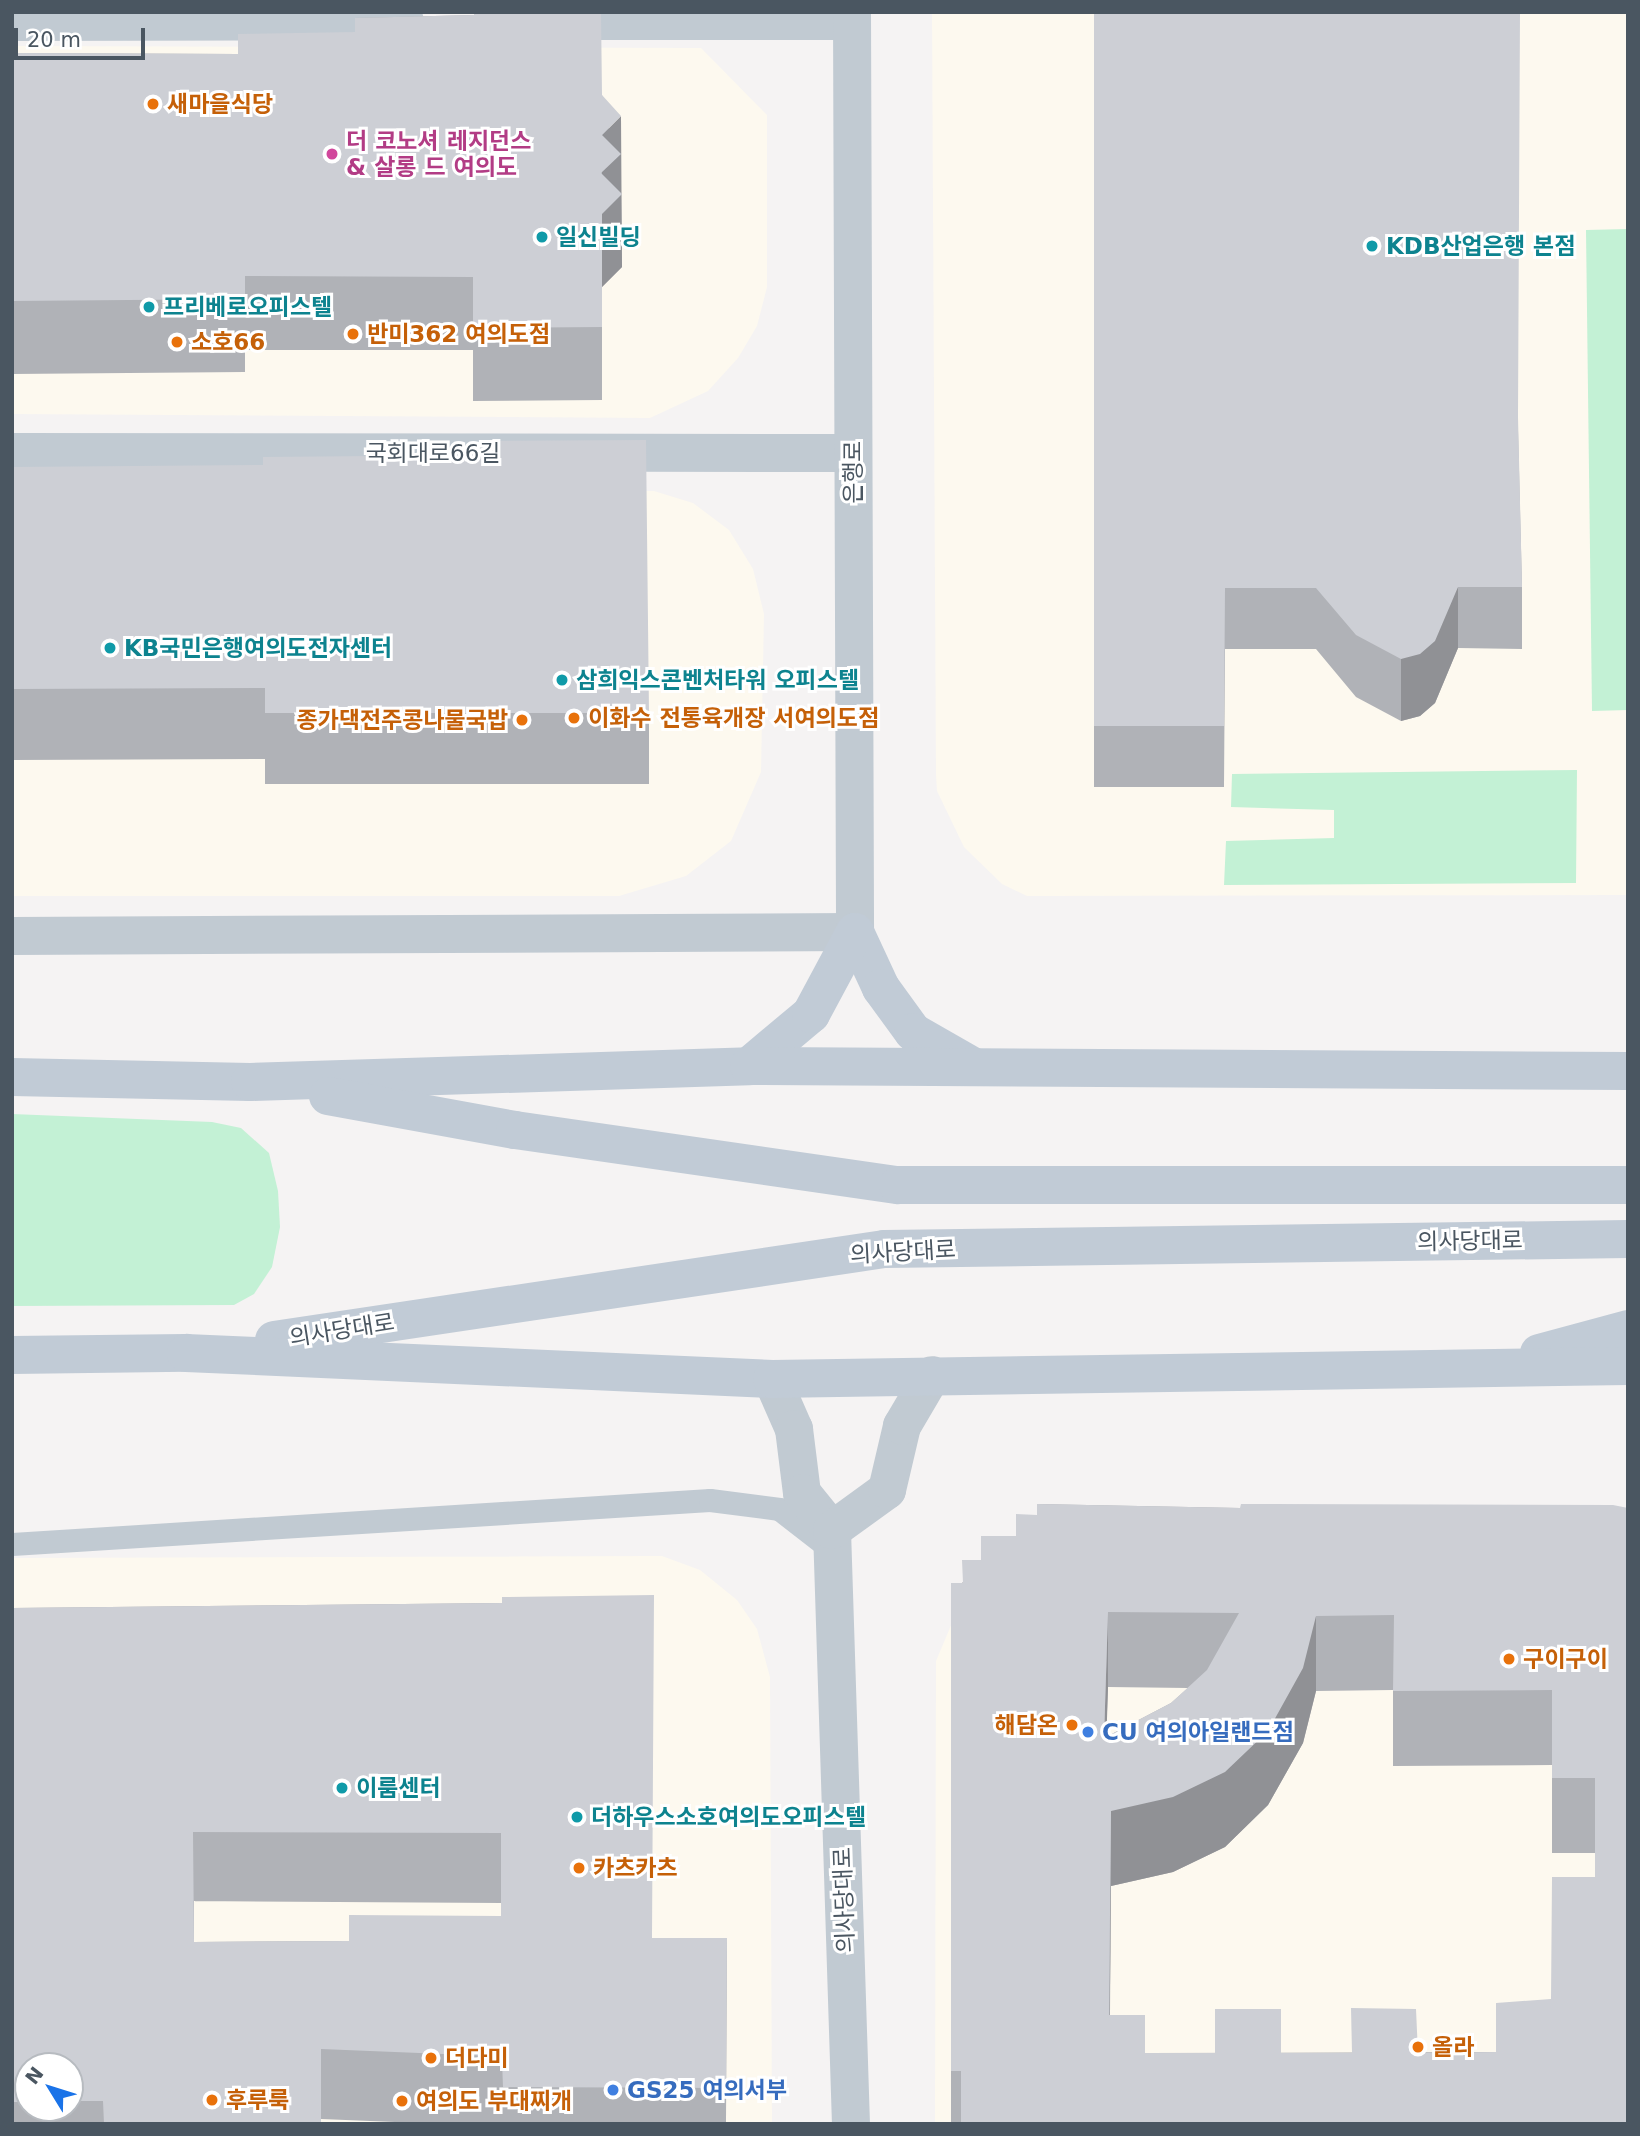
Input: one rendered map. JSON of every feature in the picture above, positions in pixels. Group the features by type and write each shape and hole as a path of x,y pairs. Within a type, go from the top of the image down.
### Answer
{"main road":[{"path":"748,1066 811,1014 855,932"},
{"path":"855,932 881,988 913,1032 976,1068"},
{"path":"12,1077 250,1082 748,1066 1628,1071"},
{"path":"1503,1071 1628,1095"},
{"path":"250,1082 515,1130 898,1185 1628,1185"},
{"name":"의사당대로","path":"186,1353 884,1249 1628,1239"},
{"path":"1487,1368 1628,1329"},
{"name":"의사당대로","path":"12,1355 186,1353 772,1379 1628,1366"}],"street":[{"path":"516,21 852,17"},
{"name":"은행로","path":"852,17 855,932"},
{"path":"12,22 446,21"},
{"name":"국회대로66길","path":"12,452 853,453"},
{"path":"12,936 855,932"},
{"path":"772,1379 794,1429 802,1493 833,1541 887,1490 902,1426 932,1375"},
{"name":"의사당대로","path":"833,1541 850,2124"}],"lane":[{"path":"12,1544 710,1500 779,1509 833,1541"}],"shaded area":[{"path":"932,12 1628,12 1628,895 1027,896 1002,884 964,847 937,791 936,775"},
{"path":"12,46 701,48 767,115 767,287 757,326 738,358 708,391 650,418 12,414"},
{"path":"654,491 693,503 729,530 753,569 764,614 761,772 731,841 686,876 619,896 12,896 12,493"},
{"path":"662,1556 700,1570 737,1600 757,1629 770,1677 772,2124 12,2124 12,1558"},
{"path":"1628,1557 1628,2124 935,2124 936,1661 952,1623"}],"green space":[{"path":"1628,229 1628,710 1592,711 1586,230"},
{"path":"1577,770 1576,883 1224,885 1226,841 1334,838 1334,810 1231,807 1232,774"},
{"path":"12,1114 212,1122 241,1128 269,1153 278,1191 280,1227 272,1267 254,1294 234,1305 12,1306"}],"building":[{"path":"474,12 601,12 602,95 621,116 602,135 621,154 601,173 622,194 602,214 602,327 473,328 473,277 245,276 245,299 12,301 12,53 238,54 238,34 355,32 355,18 474,15"},
{"name":"KDB산업은행 본점","path":"1094,12 1520,12 1518,417 1522,587 1458,587 1435,641 1420,654 1401,659 1356,635 1316,588 1225,588 1224,726 1094,726"},
{"path":"646,440 649,713 265,713 265,688 12,689 12,467 263,465 263,457 487,455 487,441"},
{"path":"1037,1504 1240,1508 1241,1504 1613,1505 1628,1508 1628,2124 961,2124 961,2071 951,2071 951,1583 963,1583 962,1560 981,1560 981,1536 1016,1536 1016,1514 1037,1515","holes":["1108,1612 1239,1613 1207,1670 1171,1703 1104,1738","1394,1615 1393,1691 1552,1690 1552,1778 1595,1778 1595,1877 1552,1877 1551,1999 1496,2003 1496,2052 1418,2053 1416,2009 1351,2008 1352,2053 1281,2053 1281,2009 1215,2009 1215,2053 1145,2053 1145,2015 1109,2015 1111,1811 1173,1797 1225,1772 1268,1731 1303,1668 1316,1616"]},
{"path":"654,1595 652,1938 727,1938 726,2088 503,2087 502,2061 494,2060 493,2056 321,2049 321,2124 104,2124 103,2101 84,2101 84,2052 14,2052 12,2102 12,1608 502,1603 502,1597","holes":["193,1832 501,1833 501,1916 349,1915 349,1941 194,1942"]}],"place":[{"name":"새마을식당","path":"153,104"},
{"name":"더 코노셔 레지던스 & 살롱 드 여의도","path":"332,154"},
{"name":"일신빌딩","path":"542,237"},
{"name":"KDB산업은행 본점","path":"1372,246"},
{"name":"프리베로오피스텔","path":"149,307"},
{"name":"반미362 여의도점","path":"353,334"},
{"name":"소호66","path":"177,342"},
{"name":"KB국민은행여의도전자센터","path":"110,648"},
{"name":"삼희익스콘벤처타워 오피스텔","path":"562,680"},
{"name":"이화수 전통육개장 서여의도점","path":"574,718"},
{"name":"종가댁전주콩나물국밥","path":"522,720"},
{"name":"구이구이","path":"1509,1659"},
{"name":"해담온","path":"1072,1725"},
{"name":"CU 여의아일랜드점","path":"1088,1732"},
{"name":"이룸센터","path":"342,1788"},
{"name":"더하우스소호여의도오피스텔","path":"577,1817"},
{"name":"카츠카츠","path":"579,1868"},
{"name":"올라","path":"1418,2047"},
{"name":"더다미","path":"431,2058"},
{"name":"GS25 여의서부","path":"613,2090"},
{"name":"후루룩","path":"212,2100"},
{"name":"여의도 부대찌개","path":"402,2101"}]}
